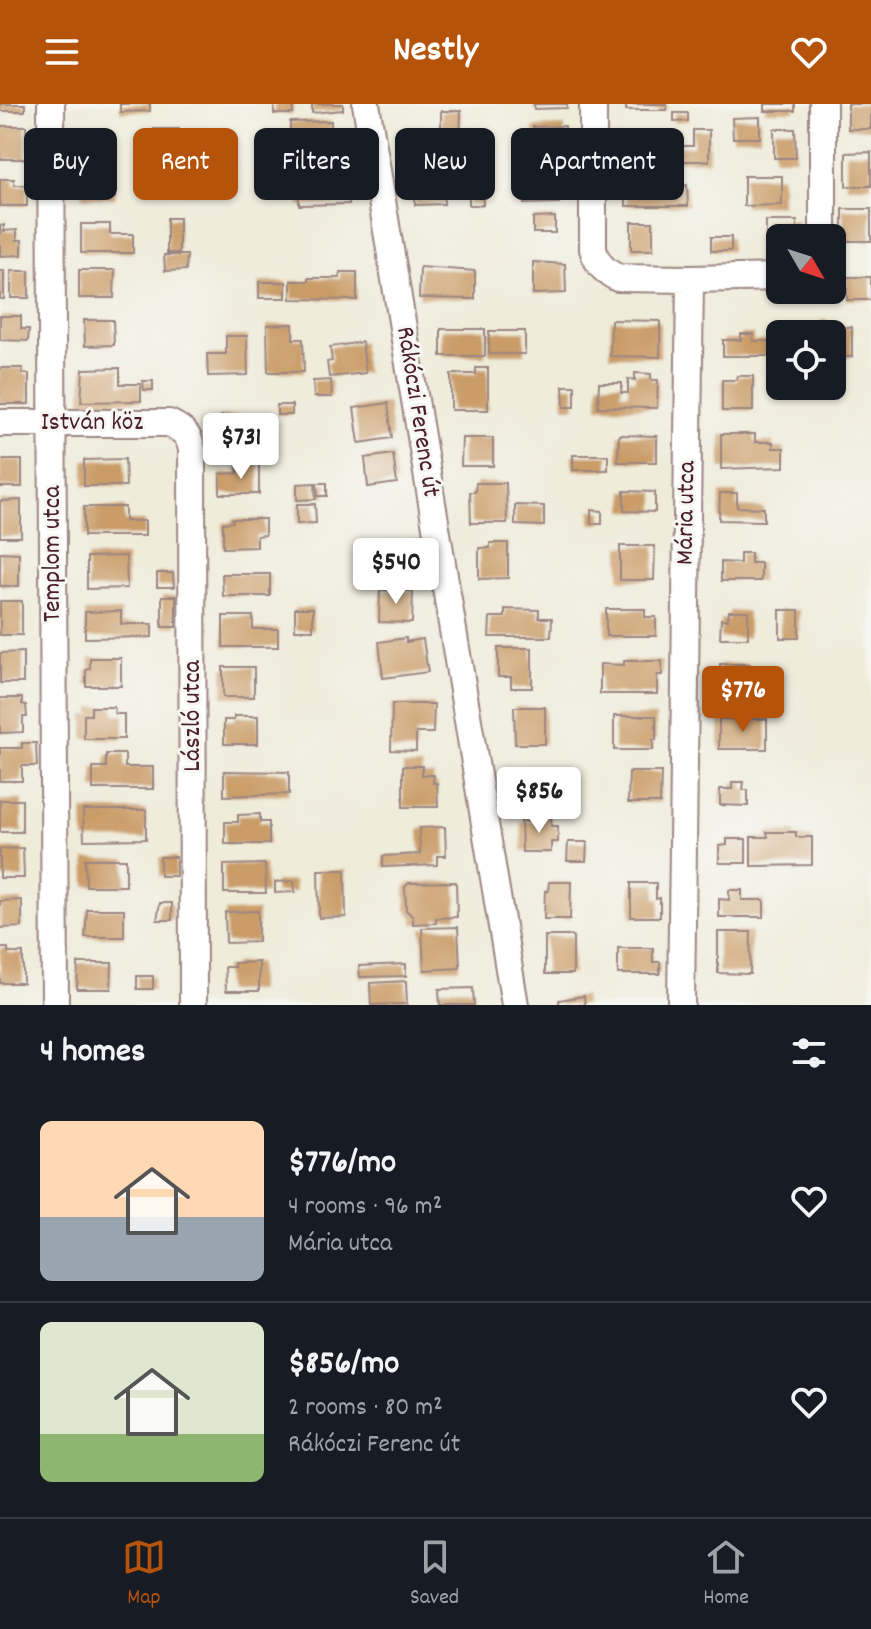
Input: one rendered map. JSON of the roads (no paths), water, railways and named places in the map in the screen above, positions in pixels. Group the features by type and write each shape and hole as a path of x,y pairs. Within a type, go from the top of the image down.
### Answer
{"street":[{"name":"Templom utca","path":"51,104 55,1005"},
{"name":"Rákóczi Ferenc út","path":"366,104 515,1005"},
{"path":"593,104 593,249 596,259 608,273 618,278 766,277"},
{"path":"823,104 823,224"},
{"name":"Mária utca","path":"681,1005 690,279"},
{"name":"István köz","path":"0,423 169,423 182,430"},
{"name":"László utca","path":"182,430 190,437 192,450 193,1005"}]}
